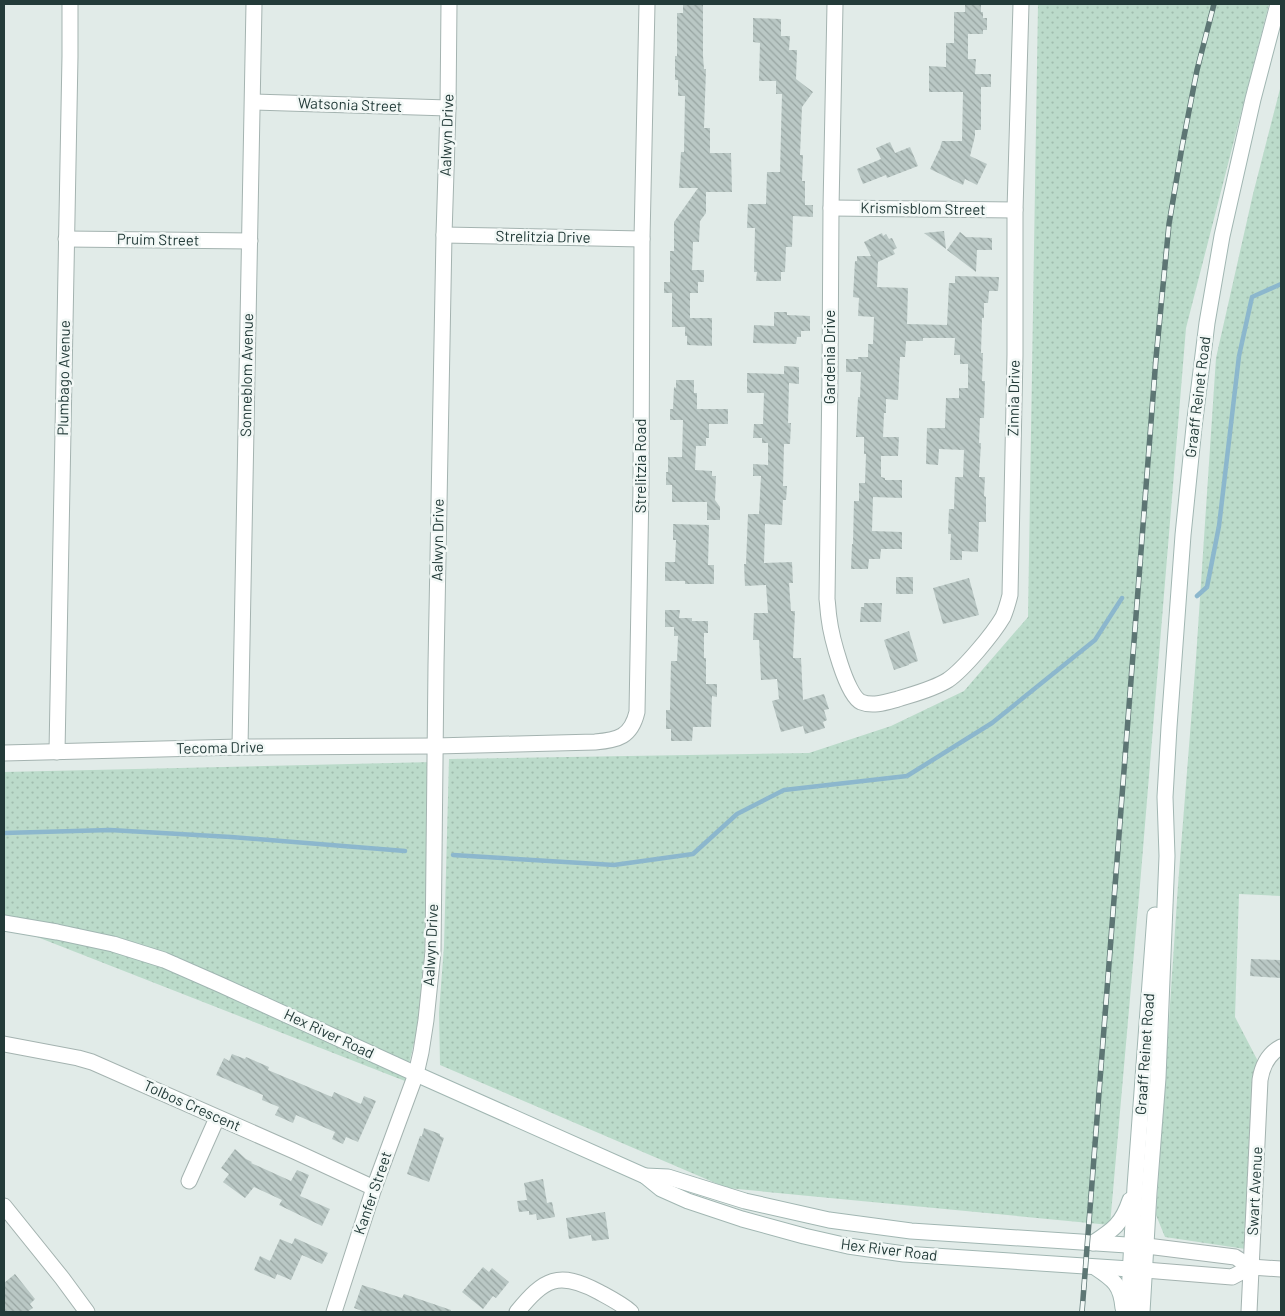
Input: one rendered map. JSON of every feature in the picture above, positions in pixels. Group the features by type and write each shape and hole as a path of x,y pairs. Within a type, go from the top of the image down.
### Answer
{"street":[{"name":"Plumbago Avenue","path":"56,752 70,4"},
{"name":"Sonneblom Avenue","path":"240,747 254,4"},
{"name":"Aalwyn Drive","path":"416,1074 426,1020 433,952 449,4"},
{"name":"Strelitzia Road","path":"436,746 610,741 625,734 635,722 637,712 641,487 642,239 647,4"},
{"name":"Gardenia Drive","path":"835,4 827,599 828,618 842,670 852,693 861,702"},
{"name":"Zinnia Drive","path":"861,702 882,703 907,696 947,680 959,671 998,624 1007,607 1010,595 1015,210 1021,4"},
{"name":"Graaff Reinet Road","path":"1142,1312 1138,1270 1139,1246 1151,1166 1158,1078 1165,925 1166,797 1170,717 1183,535 1194,427 1207,323 1222,236 1255,89 1278,4"},
{"name":"Watsonia Street","path":"253,102 448,108"},
{"name":"Krismisblom Street","path":"831,208 1015,210"},
{"name":"Strelitzia Drive","path":"444,235 642,239"},
{"name":"Pruim Street","path":"66,238 250,241"},
{"name":"Tecoma Drive","path":"4,753 240,747 436,746"},
{"name":"Graaff Reinet Road","path":"1139,1246 1135,1187 1150,993 1160,827 1166,797"},
{"name":"Hex River Road","path":"4,923 113,944 164,960 645,1176 660,1189 742,1220 848,1246 924,1255 1232,1277 1251,1267"},
{"name":"Tolbos Crescent","path":"4,1044 92,1062 374,1188"},
{"name":"Swart Avenue","path":"1249,1312 1260,1080 1262,1069 1269,1057 1281,1047"},
{"name":"Kanfer Street","path":"334,1312 374,1188 416,1074"},
{"path":"189,1181 217,1118"},
{"name":"Hex River Road","path":"645,1176 668,1177 745,1201 829,1220 911,1231 1139,1246 1235,1257 1251,1267"},
{"path":"1093,1243 1119,1223 1126,1213 1135,1187"},
{"path":"4,1206 87,1312"},
{"path":"1094,1267 1110,1277 1120,1290 1123,1312"},
{"path":"1251,1267 1281,1269"},
{"name":"Graaff Reinet Road","path":"1128,1312 1138,1270"},
{"path":"518,1312 543,1285 552,1280 565,1279 579,1282 594,1289 632,1312"}],"green space":[{"path":"1038,4 1269,4 1186,328 1110,1225 727,1188 440,1065 439,1012 444,946 449,759 809,753 891,726 964,691 1028,617"},
{"path":"1281,85 1281,896 1239,894 1235,1017 1262,1069 1252,1250 1165,1237 1156,1215 1216,358 1253,194"},
{"path":"434,762 426,957 421,1013 405,1081 4,924 4,772"}],"building":[{"path":"683,4 703,4 703,56 704,69 706,69 704,128 710,128 710,153 731,153 732,192 706,192 706,213 700,221 699,242 693,242 692,270 704,270 704,282 698,282 698,293 690,293 690,318 712,318 712,346 687,345 685,327 672,327 672,293 664,293 664,282 670,282 670,251 674,251 674,222 698,188 679,188 681,152 684,152 685,96 678,96 678,80 675,80 675,56 677,56 677,13 683,13"},
{"path":"965,4 981,4 983,18 987,18 987,30 983,30 983,34 968,34 968,59 976,59 975,74 991,74 991,87 981,87 981,130 975,130 970,156 987,164 977,185 965,179 963,185 930,169 942,141 962,141 963,92 929,92 929,66 946,67 946,43 954,43 954,12 965,12"},
{"path":"753,18 781,19 781,36 790,36 789,50 797,50 796,79 813,92 802,107 800,155 803,155 802,181 805,181 805,205 813,205 813,217 793,216 792,247 786,247 785,272 781,272 781,281 756,281 757,272 754,272 755,228 747,228 748,204 766,204 767,172 780,172 782,94 776,94 776,81 759,81 760,43 753,42"},
{"path":"890,142 895,153 910,147 918,166 887,178 886,175 863,184 857,169 881,159 876,148"},
{"path":"944,231 946,249 924,233"},
{"path":"960,232 966,237 992,238 992,250 977,250 976,272 947,250"},
{"path":"882,233 883,236 886,234 889,239 892,238 897,248 893,250 895,254 878,262 877,287 908,288 907,324 947,325 949,283 955,283 955,276 999,277 998,291 989,291 988,303 984,303 984,318 982,318 982,381 985,381 984,418 980,418 979,477 985,477 986,522 979,522 978,552 962,551 962,560 950,560 951,534 948,534 949,509 954,509 955,477 963,477 964,450 939,449 938,465 926,464 927,428 945,428 946,398 959,398 959,388 968,388 968,364 960,364 960,355 954,355 955,338 923,338 923,341 906,341 905,357 900,357 898,400 886,399 886,413 884,413 883,437 899,437 898,456 881,456 881,477 885,478 885,480 902,480 902,498 873,497 872,531 902,532 902,549 881,549 880,559 869,559 868,569 851,569 854,501 859,501 859,483 865,483 866,454 864,454 864,437 856,437 861,372 846,372 846,359 868,357 868,344 873,344 874,317 858,316 859,298 853,297 855,261 857,261 857,256 871,256 864,242"},
{"path":"774,312 787,312 787,315 810,316 810,331 801,331 801,337 797,337 796,344 753,343 754,325 774,326"},
{"path":"784,366 799,367 799,384 789,383 788,423 791,423 790,444 784,444 783,486 787,486 786,500 783,500 782,525 765,524 764,563 792,562 793,583 789,583 791,611 795,611 793,658 801,658 803,700 824,694 829,709 824,710 827,720 823,722 825,728 805,734 803,726 781,732 772,701 779,699 777,679 761,680 759,640 753,640 754,613 768,613 766,585 745,586 744,564 746,564 748,514 759,514 761,476 753,476 753,464 768,465 768,443 762,443 762,438 753,438 754,424 763,424 764,393 747,393 747,373 784,374"},
{"path":"676,380 694,380 694,393 697,393 697,409 728,409 728,424 709,424 709,438 706,438 706,446 696,446 695,470 712,471 712,476 716,476 715,500 720,507 720,520 707,520 707,502 672,502 672,485 666,485 668,457 682,457 683,420 670,420 670,409 673,409"},
{"path":"673,524 709,525 708,565 714,565 714,584 685,584 685,581 665,581 665,562 675,562 676,540 673,540"},
{"path":"896,577 913,577 913,594 896,594"},
{"path":"969,578 979,615 943,624 933,588"},
{"path":"864,603 882,603 881,622 860,622 861,607 864,607"},
{"path":"665,610 680,610 679,618 692,618 692,621 708,621 708,633 704,633 706,684 717,684 717,697 712,696 711,727 693,727 692,741 671,741 671,729 666,729 666,710 670,710 671,661 677,661 678,636 674,636 674,627 665,627"},
{"path":"909,631 918,661 894,670 884,640"},
{"path":"1251,959 1281,960 1281,978 1250,976"},
{"path":"232,1054 245,1059 246,1057 269,1067 268,1070 332,1097 334,1092 361,1104 364,1096 376,1101 358,1142 346,1137 343,1144 332,1139 335,1132 296,1115 293,1123 275,1115 279,1107 262,1100 263,1095 216,1075 224,1058 229,1061"},
{"path":"424,1128 440,1134 444,1138 429,1182 407,1174"},
{"path":"235,1149 251,1163 291,1181 297,1170 309,1175 300,1196 330,1209 322,1226 279,1205 282,1200 254,1187 245,1198 223,1182 229,1174 221,1168"},
{"path":"543,1179 547,1203 552,1202 555,1217 537,1220 536,1214 529,1215 529,1211 519,1212 517,1201 527,1200 524,1183"},
{"path":"605,1212 609,1239 592,1241 591,1235 569,1239 566,1218"},
{"path":"295,1238 328,1253 322,1264 302,1255 291,1280 277,1274 275,1279 254,1270 260,1256 270,1261 280,1239 292,1244"},
{"path":"483,1267 489,1272 492,1268 509,1282 496,1298 493,1296 483,1309 462,1292"},
{"path":"15,1274 35,1299 30,1304 33,1308 27,1312 4,1312 4,1283"},
{"path":"362,1285 402,1298 404,1294 451,1310 451,1312 365,1312 354,1308"}],"waterway":[{"path":"1197,596 1207,587 1219,526 1239,356 1252,297 1281,284"},
{"path":"453,855 614,865 693,854 737,814 784,790 907,776 992,723 1095,640 1122,598"},
{"path":"4,833 110,830 231,837 405,851"}],"railway":[{"path":"1082,1312 1156,358 1169,224 1197,70 1214,4"}]}
